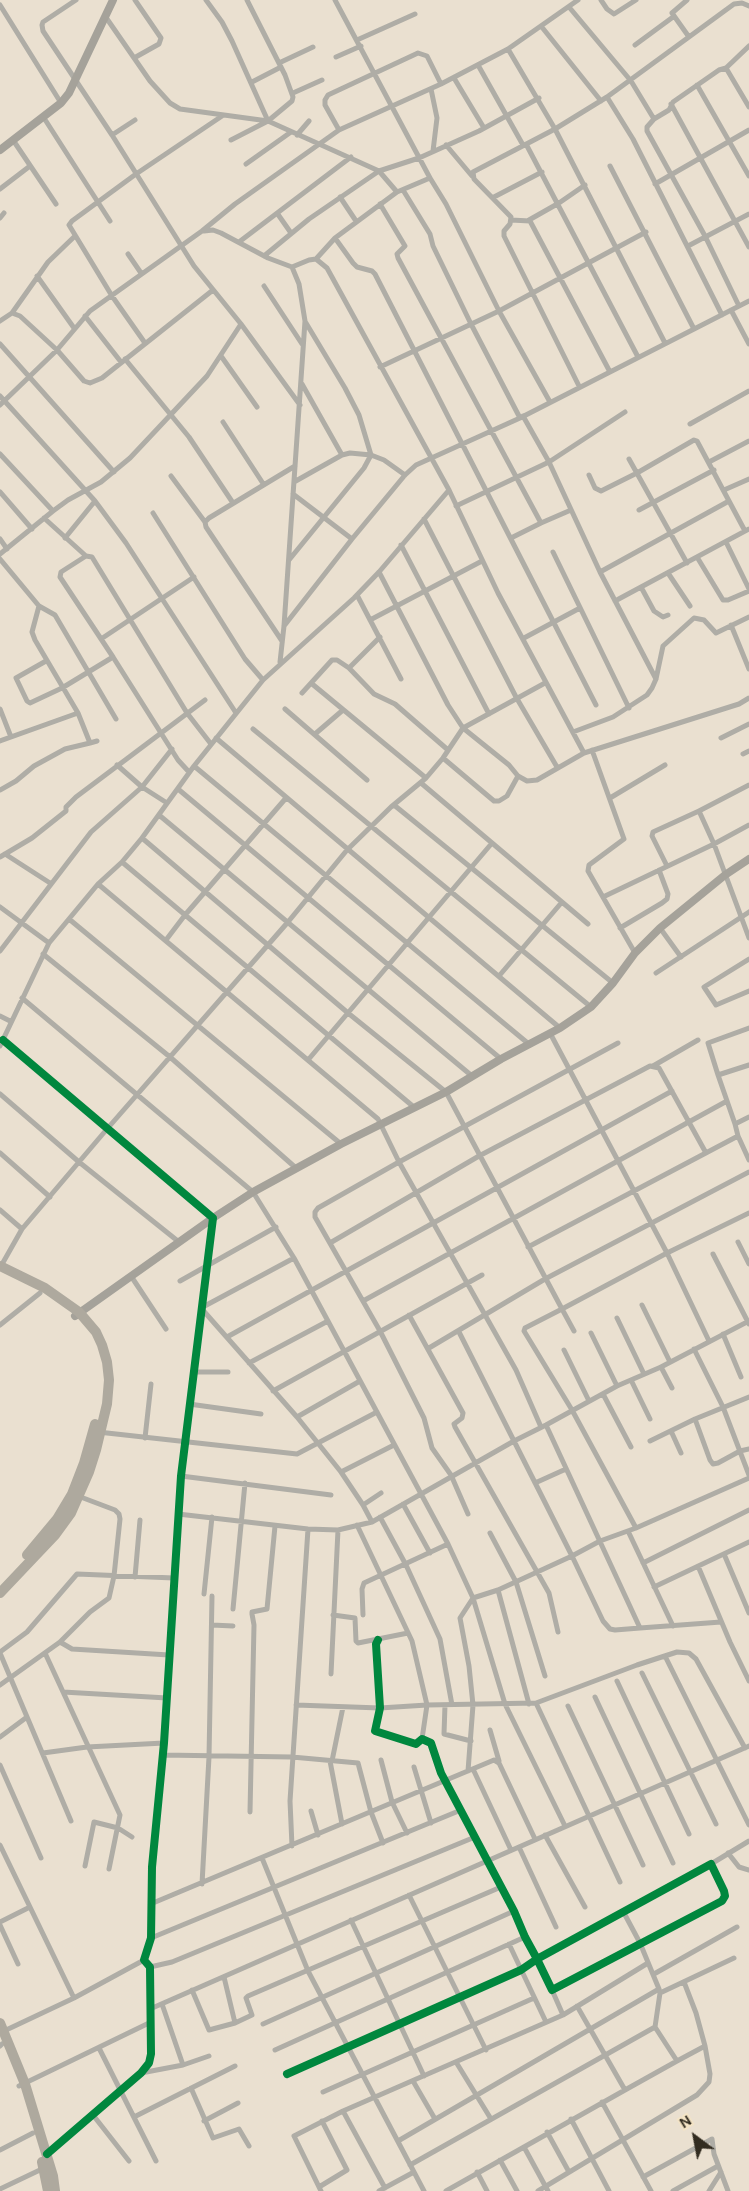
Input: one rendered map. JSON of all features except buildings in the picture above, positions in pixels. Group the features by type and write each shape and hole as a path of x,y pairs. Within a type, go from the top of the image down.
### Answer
{"highway":[{"path":"0,1268 77,1314"},
{"path":"0,1268 59,1297 77,1314 100,1356 103,1375 97,1432 89,1472 71,1513 55,1535 0,1593"},
{"path":"0,1584 57,1519 72,1494 97,1432"},
{"path":"1,2036 47,2154 55,2191"},
{"path":"22,2085 48,2191"}],"street":[{"path":"76,0 42,25 43,31 112,135 194,266 241,324 300,405"},
{"path":"0,150 62,103 113,0"},
{"path":"134,58 159,44 161,38 135,0"},
{"path":"206,0 222,22 252,82 268,121"},
{"path":"231,140 268,121 292,102 293,93 247,0"},
{"path":"335,0 446,204 499,311 550,402"},
{"path":"236,713 163,598 95,501 2,401 57,350 85,316 339,130 431,89 508,50 578,0"},
{"path":"601,0 607,9 615,14 636,0"},
{"path":"687,0 672,13 689,37"},
{"path":"1,2 62,103"},
{"path":"474,179 472,175 477,169 555,129 601,101 734,4 742,3 749,6"},
{"path":"569,7 631,81 654,119"},
{"path":"336,57 415,14"},
{"path":"105,16 150,81 175,106 189,112 268,121 379,171 400,191 430,234 433,246 471,324 521,417 549,462 600,572 656,679"},
{"path":"635,45 673,16"},
{"path":"541,26 601,101"},
{"path":"739,306 673,175 647,131 654,119 669,110 671,105 697,85 726,68 749,46"},
{"path":"252,82 313,47"},
{"path":"508,50 555,129 665,343"},
{"path":"339,130 325,105 328,95 418,53 427,56 441,84"},
{"path":"478,65 559,203 638,357"},
{"path":"726,68 749,107"},
{"path":"454,78 484,128"},
{"path":"293,93 322,80"},
{"path":"697,85 749,176"},
{"path":"431,89 437,118 433,151"},
{"path":"607,97 633,139 722,315"},
{"path":"264,256 291,233 379,171 419,158 484,128 538,98"},
{"path":"671,105 749,247"},
{"path":"145,343 112,296 69,225 136,174 222,116"},
{"path":"44,118 110,221"},
{"path":"112,135 135,120"},
{"path":"246,164 309,121"},
{"path":"655,184 749,130"},
{"path":"14,140 56,204"},
{"path":"446,145 512,220"},
{"path":"239,242 351,157"},
{"path":"0,189 30,166"},
{"path":"610,166 694,329"},
{"path":"494,197 542,172"},
{"path":"202,231 213,230 264,256 292,267 316,259 335,238 356,221 400,191 430,177"},
{"path":"512,220 529,220 585,185"},
{"path":"340,197 356,221"},
{"path":"380,204 405,246 397,254 398,256 541,523"},
{"path":"277,213 291,233"},
{"path":"688,246 749,214"},
{"path":"512,220 504,231 504,236 579,386"},
{"path":"529,220 610,372"},
{"path":"380,367 499,311 646,232"},
{"path":"0,321 12,313 59,249 75,236"},
{"path":"335,238 357,267 375,274 596,705"},
{"path":"128,254 141,273"},
{"path":"316,259 327,268 337,285 449,490 482,561 584,753"},
{"path":"280,663 305,321 299,284 292,267"},
{"path":"37,276 74,328"},
{"path":"264,286 303,345"},
{"path":"12,313 20,316 57,350 84,381 90,383 102,378 213,290"},
{"path":"284,626 352,538 416,465 521,417 749,301"},
{"path":"731,310 749,344"},
{"path":"85,316 172,415 234,503"},
{"path":"288,561 364,468 371,455 359,415 305,321"},
{"path":"0,554 68,500 114,472 172,415 207,376 241,324"},
{"path":"0,344 114,472"},
{"path":"221,356 257,407"},
{"path":"302,383 342,455"},
{"path":"690,424 749,392"},
{"path":"456,506 549,462 625,412"},
{"path":"223,422 264,485"},
{"path":"589,475 597,491 637,473 693,440 699,442 729,501 747,530 615,601"},
{"path":"709,462 749,441"},
{"path":"294,482 342,455 350,453 371,455 384,460 405,476"},
{"path":"0,454 53,511"},
{"path":"629,459 687,563"},
{"path":"206,522 295,466"},
{"path":"639,510 714,470"},
{"path":"171,476 206,522 206,527 282,641"},
{"path":"724,490 749,479"},
{"path":"213,1218 2,1043 10,1021 43,954 69,919 98,884 122,862 142,838 189,772 263,680 357,595 449,490"},
{"path":"0,492 32,529"},
{"path":"293,494 352,538"},
{"path":"65,538 95,501"},
{"path":"600,572 729,501"},
{"path":"511,538 571,510"},
{"path":"153,513 245,659 263,680"},
{"path":"44,518 86,556 92,557 187,712 214,741 286,798 560,1028"},
{"path":"424,519 516,697 557,767"},
{"path":"0,539 8,549"},
{"path":"698,557 723,600 749,590 726,542"},
{"path":"401,545 489,714"},
{"path":"552,552 629,708"},
{"path":"86,556 59,574 178,760 189,772"},
{"path":"0,559 39,606 54,615 116,718"},
{"path":"370,620 482,561"},
{"path":"379,572 448,705 463,728 509,765 518,776 527,781 537,780 557,767 592,750 738,704 749,698"},
{"path":"668,573 690,606"},
{"path":"101,639 194,577"},
{"path":"641,587 654,611 663,617 668,615"},
{"path":"357,595 400,679"},
{"path":"0,790 16,781 34,766 65,749 93,742 46,661 32,632 39,606"},
{"path":"524,638 579,608"},
{"path":"573,732 614,717 646,695 656,679 663,646 694,618 704,620 716,633 749,617"},
{"path":"731,625 749,669"},
{"path":"349,668 380,637"},
{"path":"46,661 16,678 27,702 33,702 62,688 112,657"},
{"path":"302,693 334,659 349,668 374,694 395,704 448,750"},
{"path":"0,1268 22,1229 288,922 306,897 347,850 371,825 426,778 463,728 545,682"},
{"path":"311,683 426,778"},
{"path":"50,883 2,856 32,838 66,811 69,803 187,712 206,700"},
{"path":"0,709 11,737"},
{"path":"285,709 367,780"},
{"path":"315,734 343,710"},
{"path":"0,741 78,713"},
{"path":"721,738 749,724"},
{"path":"253,729 591,1007"},
{"path":"0,951 50,883 92,832 142,787 172,749"},
{"path":"592,750 624,839 587,868 634,953"},
{"path":"443,758 494,801 507,796 518,776"},
{"path":"117,765 142,787 167,803"},
{"path":"610,798 665,765"},
{"path":"194,766 530,1045"},
{"path":"421,783 588,924"},
{"path":"667,866 652,836 653,832 749,785"},
{"path":"178,789 501,1059"},
{"path":"166,940 286,798"},
{"path":"394,805 613,983"},
{"path":"699,811 714,844 749,938"},
{"path":"159,815 472,1076"},
{"path":"603,897 749,825"},
{"path":"142,838 348,1013 446,1092 574,1331"},
{"path":"308,1060 492,843"},
{"path":"77,1314 253,1192 341,1144 446,1092 501,1059 560,1028 591,1007 613,983 634,953 660,928 725,875 749,859"},
{"path":"122,862 415,1108"},
{"path":"620,928 667,899 668,894 658,870"},
{"path":"98,884 378,1119 399,1162 516,1370 566,1469 640,1628"},
{"path":"499,976 562,902"},
{"path":"0,907 50,943"},
{"path":"656,973 749,912"},
{"path":"69,919 341,1144"},
{"path":"660,928 681,957"},
{"path":"43,954 170,1057 296,1168"},
{"path":"749,959 704,987 716,1005 749,991"},
{"path":"22,998 253,1192 276,1227 448,1544 473,1599 505,1704 565,1826"},
{"path":"0,1016 10,1021"},
{"path":"749,1028 708,1043 738,1136 749,1160"},
{"path":"550,1033 667,1253 709,1341"},
{"path":"330,1243 416,1191 698,1040"},
{"path":"468,1514 451,1475 432,1448 427,1425 380,1331 315,1216 318,1208 618,1043"},
{"path":"718,1076 749,1065"},
{"path":"652,1066 659,1068 706,1153"},
{"path":"227,1337 672,1091"},
{"path":"0,1094 79,1162 179,1242"},
{"path":"363,1301 727,1101"},
{"path":"735,1124 749,1116"},
{"path":"528,1247 738,1136"},
{"path":"0,1153 50,1197"},
{"path":"429,1348 545,1279 749,1172"},
{"path":"0,1210 22,1229"},
{"path":"636,1528 572,1410 524,1331 525,1328 667,1253 749,1213"},
{"path":"1,2036 144,1960 151,1938 152,1867 164,1743 181,1476 213,1218"},
{"path":"180,1281 276,1227"},
{"path":"738,1242 749,1263"},
{"path":"178,1514 308,1529 338,1530 372,1522 513,1440 749,1322 713,1254"},
{"path":"201,1308 294,1258"},
{"path":"273,1391 482,1275"},
{"path":"131,1276 166,1329"},
{"path":"0,1325 40,1293"},
{"path":"642,1305 670,1362"},
{"path":"201,1308 297,1417 341,1472 372,1522"},
{"path":"409,1315 463,1413 462,1418 454,1424 549,1593 558,1632"},
{"path":"617,1318 644,1374"},
{"path":"249,1363 328,1321"},
{"path":"459,1332 606,1626 615,1630 721,1622"},
{"path":"591,1333 617,1386"},
{"path":"723,1334 741,1377"},
{"path":"512,1850 470,1770 473,1705 469,1666 460,1618 473,1599 516,1582 600,1541 636,1528 749,1476 723,1407 694,1349"},
{"path":"564,1350 589,1401"},
{"path":"661,1367 672,1388"},
{"path":"194,1372 228,1372"},
{"path":"631,1380 650,1419"},
{"path":"297,1417 360,1381"},
{"path":"145,1438 151,1384"},
{"path":"603,1394 631,1447"},
{"path":"650,1442 695,1419 749,1397"},
{"path":"189,1404 261,1414"},
{"path":"97,1432 297,1454 376,1412"},
{"path":"695,1419 713,1464 749,1449"},
{"path":"671,1431 681,1453"},
{"path":"341,1472 394,1445"},
{"path":"535,1483 566,1469"},
{"path":"181,1476 331,1495"},
{"path":"233,1609 245,1483"},
{"path":"363,1505 381,1493"},
{"path":"0,1684 60,1642 90,1612 104,1604 109,1598 114,1576 119,1514 115,1510 78,1496"},
{"path":"403,1504 430,1553"},
{"path":"643,1563 749,1510"},
{"path":"204,1594 212,1517"},
{"path":"380,1517 406,1564 440,1639 452,1705"},
{"path":"135,1577 140,1520"},
{"path":"357,1525 408,1633 417,1658 427,1705 422,1739 416,1744 375,1731 380,1708 376,1644 378,1640"},
{"path":"250,1812 254,1625 252,1612 267,1609 275,1526"},
{"path":"292,1846 290,1801 292,1757 308,1529"},
{"path":"330,1674 338,1530"},
{"path":"628,1531 673,1626"},
{"path":"490,1533 516,1582 545,1676"},
{"path":"363,1615 362,1589 364,1583 448,1544"},
{"path":"654,1587 748,1544"},
{"path":"724,1554 749,1613"},
{"path":"698,1566 721,1622 749,1680"},
{"path":"71,1821 0,1653 27,1632 77,1574 174,1578"},
{"path":"498,1590 529,1704"},
{"path":"202,1884 209,1756 212,1596"},
{"path":"333,1615 355,1617 357,1643 408,1633"},
{"path":"212,1625 233,1626"},
{"path":"60,1642 72,1648 169,1655"},
{"path":"150,2009 747,1747 696,1659 689,1653 678,1652 620,1670 562,1695 529,1704 380,1708 296,1705"},
{"path":"45,1653 120,1815 109,1869"},
{"path":"665,1656 749,1825"},
{"path":"642,1673 717,1824"},
{"path":"617,1681 690,1834"},
{"path":"63,1692 166,1698"},
{"path":"595,1697 673,1863"},
{"path":"536,1703 620,1882"},
{"path":"445,1705 444,1734 471,1741"},
{"path":"568,1706 643,1865"},
{"path":"342,1824 331,1761 343,1707"},
{"path":"0,1737 27,1717"},
{"path":"490,1730 499,1763 536,1839"},
{"path":"422,1739 431,1743 445,1781 514,1911 563,2015"},
{"path":"43,1753 87,1747 164,1743"},
{"path":"162,1755 292,1757 358,1762 370,1812 383,1843"},
{"path":"381,1760 392,1802 407,1833"},
{"path":"153,1904 494,1760 499,1763"},
{"path":"0,1765 41,1858"},
{"path":"414,1767 431,1823"},
{"path":"151,1938 461,1810"},
{"path":"311,1811 318,1835"},
{"path":"85,1866 94,1822 118,1828 132,1837"},
{"path":"545,1835 585,1907"},
{"path":"150,1967 172,1962 475,1837"},
{"path":"287,2074 521,1970 749,1841"},
{"path":"0,1845 74,1998"},
{"path":"519,1847 556,1927"},
{"path":"728,1854 739,1867 749,1870"},
{"path":"262,1858 309,1971 424,2191"},
{"path":"552,1990 722,1901 725,1896 724,1891 711,1864"},
{"path":"192,1990 209,2030 235,2023 252,2015 246,1998 248,1996 501,1887"},
{"path":"409,1895 486,2050"},
{"path":"18,1964 0,1923 30,1907"},
{"path":"263,2024 514,1911"},
{"path":"624,1912 660,1991 655,2027 677,2061"},
{"path":"351,1920 424,2076"},
{"path":"654,1974 737,1927"},
{"path":"275,2050 525,1937"},
{"path":"509,1944 546,2022"},
{"path":"398,2141 660,1991 734,1958"},
{"path":"47,2154 141,2073 149,2063 151,2054 150,1967 144,1960"},
{"path":"322,2121 347,2170 320,2189 294,2138 296,2135 322,2121 343,2111 563,2015 648,1963"},
{"path":"224,1977 235,2023"},
{"path":"538,2191 547,2189 569,2172 698,2095 705,2088 710,2074 705,2046 684,1982"},
{"path":"323,2092 534,1998"},
{"path":"162,2004 183,2065"},
{"path":"577,2006 625,2090"},
{"path":"22,2085 149,2023"},
{"path":"410,2165 655,2027"},
{"path":"446,2191 455,2189 477,2172 705,2046"},
{"path":"99,2048 119,2092 156,2161"},
{"path":"141,2073 183,2065 209,2056"},
{"path":"456,2062 491,2119"},
{"path":"134,2117 235,2066"},
{"path":"412,2082 435,2119"},
{"path":"190,2088 213,2138 239,2129 249,2146"},
{"path":"602,2102 651,2191"},
{"path":"204,2121 238,2103"},
{"path":"343,2111 382,2190 414,2172"},
{"path":"93,2115 129,2161"},
{"path":"571,2119 609,2191"},
{"path":"547,2132 569,2172"},
{"path":"0,2150 33,2133"},
{"path":"643,2177 712,2139 728,2191"},
{"path":"524,2147 547,2189"},
{"path":"500,2160 517,2191"},
{"path":"0,2189 44,2168"},
{"path":"673,2191 720,2169"},
{"path":"709,2191 720,2169"},
{"path":"477,2172 486,2191"}],"cycle path":[{"path":"3,1040 213,1218 181,1476 164,1743 152,1867 151,1938 144,1960 150,1967 151,2054 149,2063 141,2073 47,2154"},
{"path":"287,2074 521,1970 537,1959 711,1864 725,1896 722,1901 552,1990 537,1959 525,1937 514,1911 441,1773 431,1743 422,1739 416,1744 375,1731 380,1708 376,1644 378,1640"}]}
